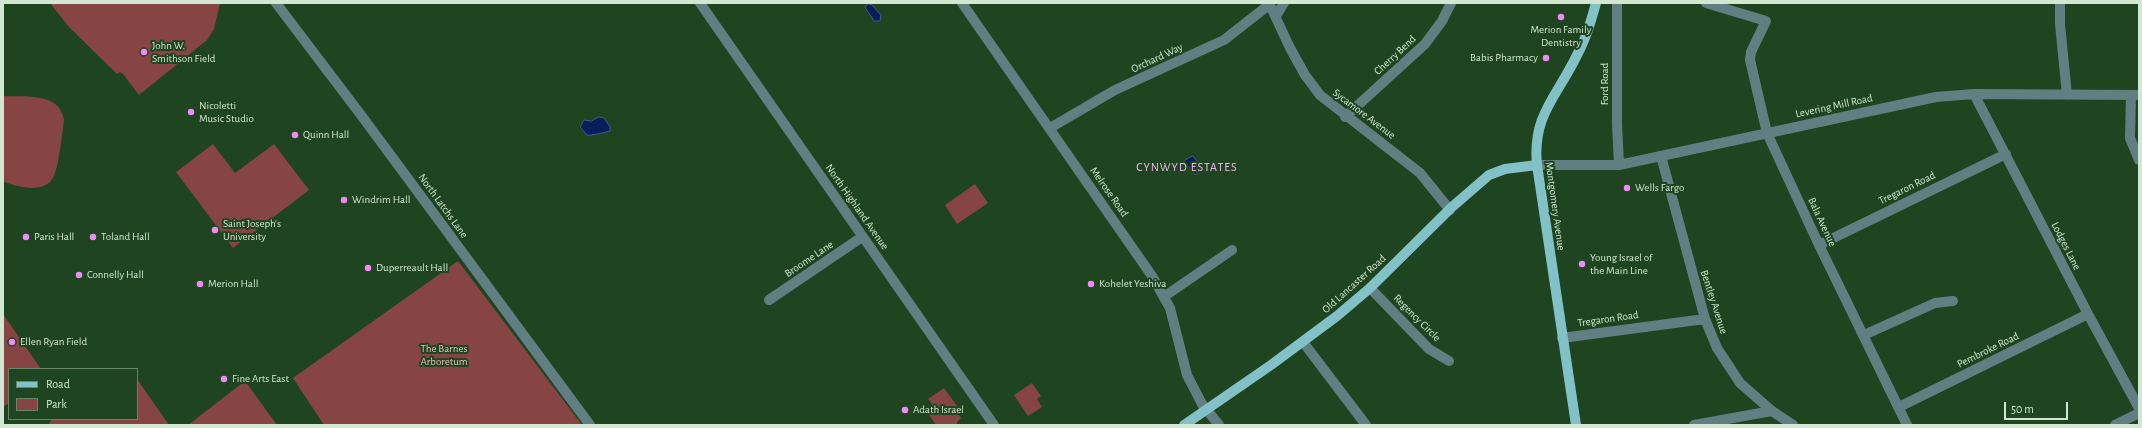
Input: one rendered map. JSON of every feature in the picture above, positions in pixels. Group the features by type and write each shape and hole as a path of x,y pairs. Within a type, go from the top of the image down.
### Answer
{"main road":[{"name":"Montgomery Avenue","path":"1576,425 1562,338 1535,144 1539,126 1546,109 1582,45 1596,3"},
{"name":"Old Lancaster Road","path":"1184,425 1303,342 1370,288 1450,210 1494,172 1504,169 1537,165"}],"street":[{"name":"North Latchs Lane","path":"276,3 361,115 590,425"},
{"name":"North Highland Avenue","path":"700,3 994,425"},
{"name":"Melrose Road","path":"962,3 1050,128 1164,296 1172,316 1186,375 1202,404 1208,409 1219,425"},
{"name":"Orchard Way","path":"1050,128 1115,90 1224,40 1270,3"},
{"name":"Sycamore Avenue","path":"1270,3 1305,75 1325,101 1406,161 1424,177 1450,210"},
{"path":"1276,16 1284,3"},
{"name":"Cherry Bend","path":"1345,117 1425,44 1442,21 1451,3"},
{"name":"Ford Road","path":"1616,3 1617,124 1619,165"},
{"name":"Bala Avenue","path":"1706,3 1766,21 1750,60 1767,133 1819,245 1908,425"},
{"path":"2060,3 2060,24 2067,95"},
{"name":"Levering Mill Road","path":"1537,165 1619,165 1936,97 1974,94 2135,95"},
{"name":"Lodges Lane","path":"1974,94 2088,314 2139,408"},
{"path":"2135,95 2130,138 2139,160"},
{"name":"Tregaron Road","path":"1819,245 2006,154"},
{"name":"Bentley Avenue","path":"1661,156 1705,318 1717,348 1740,383 1772,412 1793,425"},
{"name":"Broome Lane","path":"769,300 862,237"},
{"path":"1164,296 1232,250"},
{"name":"Regency Circle","path":"1370,288 1429,349 1449,361"},
{"path":"1864,335 1935,303 1953,301"},
{"name":"Pembroke Road","path":"1899,407 2088,314"},
{"name":"Tregaron Road","path":"1562,338 1705,318"},
{"path":"1303,342 1366,425"},
{"path":"1694,425 1772,412"},
{"path":"2115,425 2139,413"}],"green space":[{"name":"John W. Smithson Field","path":"50,3 220,3 214,29 207,40 139,95 123,74 120,72 117,74 69,27"},
{"path":"3,96 31,97 49,100 61,111 64,120 57,164 54,176 50,182 44,186 30,188 3,181"},
{"path":"213,144 235,173 274,144 309,190 233,248 176,172"},
{"path":"975,184 988,203 957,224 945,205"},
{"name":"The Barnes Arboretum","path":"458,261 582,425 324,425 293,378"},
{"name":"Ellen Ryan Field","path":"3,314 40,368 8,368 8,404 3,407"},
{"path":"138,380 169,425 48,425 51,420 138,420"},
{"path":"245,381 277,425 188,425"},
{"path":"1032,383 1041,396 1037,399 1042,407 1028,416 1014,395"},
{"path":"944,388 957,406 956,410 961,418 957,422 957,425 936,425 927,412 932,404 928,399"}],"shaded area":[{"path":"869,4 872,5 881,15 880,21 874,21 865,7"},
{"path":"599,117 604,118 610,127 610,131 587,135 580,127 584,120 591,121"},
{"path":"1193,156 1203,170 1195,175 1184,161"}],"place":[{"name":"Merion Family Dentistry","path":"1561,17"},
{"name":"John W. Smithson Field","path":"144,52"},
{"name":"Babis Pharmacy","path":"1546,58"},
{"name":"Nicoletti Music Studio","path":"191,112"},
{"name":"Quinn Hall","path":"295,135"},
{"name":"Wells Fargo","path":"1627,188"},
{"name":"Windrim Hall","path":"344,200"},
{"name":"Saint Joseph's University","path":"215,230"},
{"name":"Paris Hall","path":"26,237"},
{"name":"Toland Hall","path":"93,237"},
{"name":"Young Israel of the Main Line","path":"1582,264"},
{"name":"Duperreault Hall","path":"368,268"},
{"name":"Connelly Hall","path":"79,275"},
{"name":"Merion Hall","path":"200,284"},
{"name":"Kohelet Yeshiva","path":"1091,284"},
{"name":"Ellen Ryan Field","path":"12,342"},
{"name":"Fine Arts East","path":"224,379"},
{"name":"Adath Israel","path":"905,410"}],"district":[{"name":"CYNWYD ESTATES","path":"1187,167"}]}
